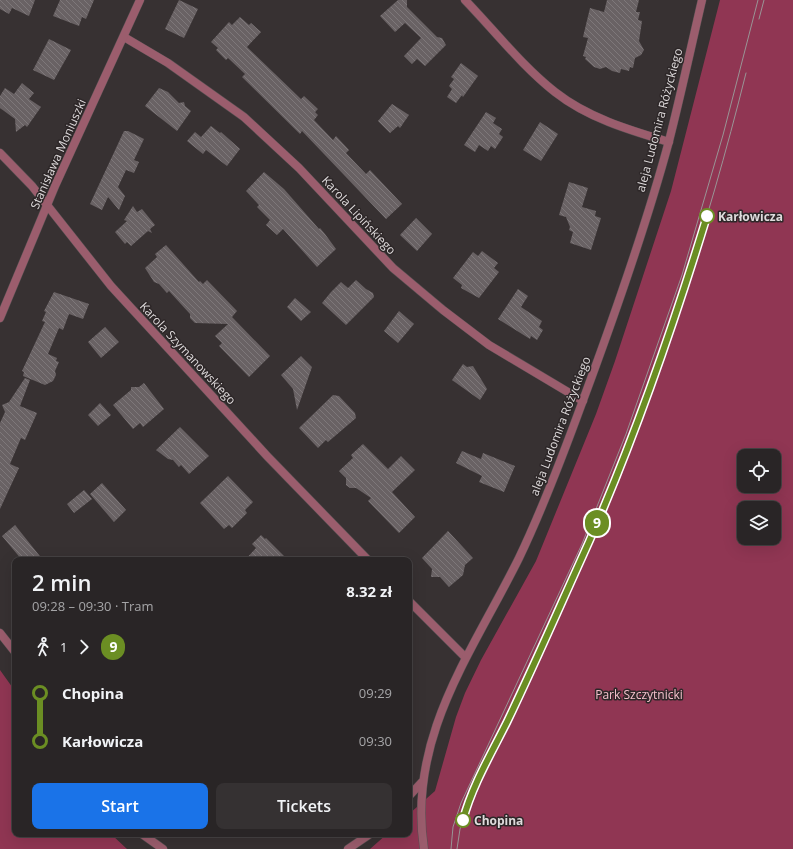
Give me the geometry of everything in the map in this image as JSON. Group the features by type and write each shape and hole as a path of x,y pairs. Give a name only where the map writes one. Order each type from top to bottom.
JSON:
{"street":[{"name":"Stanisława Moniuszki","path":"0,318 47,206 140,0"},
{"path":"465,0 532,70 556,92 586,111 617,126 669,142"},
{"name":"aleja Ludomira Różyckiego","path":"424,849 421,809 422,782 426,759 439,714 465,657 528,537 583,401 631,264 669,142 702,0"},
{"name":"Karola Lipińskiego","path":"124,37 168,63 244,117 299,168 393,268 443,310 489,345 583,401"},
{"name":"Karola Szymanowskiego","path":"0,153 32,186 111,286 268,457 365,557"},
{"path":"412,604 465,657"},
{"path":"0,633 12,648"},
{"path":"412,793 422,782"},
{"path":"146,837 163,849"},
{"path":"348,849 366,837"}],"green space":[{"name":"Park Szczytnicki","path":"720,0 793,0 793,849 370,849 384,837 412,837 412,811 435,791 456,717 465,693 481,660 536,561 596,414 671,191"},
{"path":"0,670 12,687 12,837 114,837 127,849 0,849"}],"building":[{"path":"0,0 35,0 29,16 12,8 9,14 0,9"},
{"path":"60,0 94,0 86,19 82,17 79,26 53,16"},
{"path":"179,0 198,9 184,38 165,29"},
{"path":"398,0 407,0 407,7 437,37 442,38 446,45 425,66 417,59 412,64 404,56 421,38 405,23 395,32 380,16"},
{"path":"607,0 639,0 636,12 640,12 638,20 642,21 639,41 644,50 641,55 635,58 633,68 630,67 629,71 621,69 620,73 612,71 606,67 600,69 594,67 585,59 586,57 583,56 588,38 583,37 590,8 604,12"},
{"path":"240,17 249,25 251,23 261,32 247,47 301,99 304,96 318,109 315,112 318,115 314,120 333,140 336,136 349,150 346,153 366,174 370,170 402,204 386,219 302,131 300,134 242,77 245,74 228,58 226,60 216,50 218,48 211,42 229,22 232,25"},
{"path":"49,39 71,50 54,80 33,70"},
{"path":"461,63 478,76 463,97 462,95 456,103 447,97 452,89 449,86 454,79 451,77"},
{"path":"22,83 34,93 29,99 41,107 27,127 25,125 16,132 15,119 0,108 0,96 5,88 14,94"},
{"path":"159,88 168,92 179,103 184,102 185,106 191,111 177,131 145,106"},
{"path":"392,104 409,115 400,128 398,126 390,133 378,121"},
{"path":"486,112 496,118 493,123 502,129 499,134 503,137 495,149 491,146 488,151 479,145 475,152 464,145"},
{"path":"540,122 558,134 541,161 523,150"},
{"path":"211,126 220,133 221,132 240,149 227,166 206,150 203,154 187,141 195,132 201,137"},
{"path":"124,131 128,131 144,139 134,160 139,162 134,173 126,170 118,187 125,196 119,210 108,197 102,210 90,204"},
{"path":"264,172 284,189 319,229 320,228 336,249 317,267 283,229 277,235 266,225 270,220 257,207 259,205 246,191"},
{"path":"569,182 588,188 582,207 596,211 595,216 601,218 591,250 570,243 573,232 569,230 570,227 566,217 559,215"},
{"path":"133,206 137,212 142,209 155,225 150,229 152,233 148,231 131,246 127,242 125,244 115,232 127,221 124,220"},
{"path":"416,218 432,234 417,251 400,235"},
{"path":"166,245 199,282 200,281 203,284 207,280 237,311 232,317 270,356 249,377 219,346 222,343 215,336 228,324 195,323 190,318 190,314 169,291 167,293 159,284 154,282 145,268 157,257 155,254"},
{"path":"482,251 498,263 494,268 499,272 479,298 461,288 462,285 453,278 473,252 478,256"},
{"path":"356,280 373,293 374,297 346,325 322,303 341,282 348,288"},
{"path":"518,289 528,296 521,307 542,321 539,327 543,330 537,340 531,336 530,339 498,319"},
{"path":"54,292 89,304 83,319 69,314 63,330 59,328 48,354 57,358 56,361 59,362 55,371 56,375 53,381 45,385 23,376 24,372 22,371 45,322 42,321 46,312 44,311"},
{"path":"295,298 311,312 301,321 287,307"},
{"path":"399,311 414,324 398,343 384,331"},
{"path":"105,327 119,342 101,358 88,342"},
{"path":"301,356 312,367 297,410 293,389 281,375"},
{"path":"463,364 467,367 473,366 487,389 480,400 452,380"},
{"path":"25,378 30,380 20,406 37,413 25,440 21,438 10,464 19,468 0,509 0,423 5,412 2,405 9,402"},
{"path":"144,383 164,409 143,427 140,423 133,429 113,405 131,390 131,387 139,387"},
{"path":"333,395 339,396 355,413 356,418 328,442 326,440 318,448 299,428"},
{"path":"100,403 111,415 98,426 88,415"},
{"path":"180,427 209,456 189,474 181,465 179,467 173,460 168,459 156,450"},
{"path":"363,444 388,469 401,456 415,470 392,492 415,517 399,533 368,501 371,498 356,488 350,488 346,485 346,478 339,471 353,458 351,455"},
{"path":"462,451 481,459 483,453 515,466 504,492 479,482 482,476 456,463"},
{"path":"228,476 253,502 245,510 247,513 232,528 229,525 224,529 200,503"},
{"path":"102,483 126,510 114,522 90,494"},
{"path":"84,490 92,499 74,513 67,504"},
{"path":"15,525 41,557 20,557 2,536"},
{"path":"448,531 473,558 465,565 463,575 449,587 440,577 431,577 432,569 422,558"},
{"path":"261,535 285,557 248,557 256,548 252,544"}],"tram line":[{"path":"451,849 453,827 461,803 582,544 626,434 682,275 723,135 758,0"},
{"path":"759,19 764,0"},
{"path":"457,849 460,829 473,792 580,565 617,476 638,420 679,306 715,190 746,73"},
{"name":"9","path":"463,820 473,792 507,722 593,534 653,380 686,285 707,216"}],"place":[{"name":"Karłowicza","path":"707,216"},
{"name":"Chopina","path":"463,820"}]}
